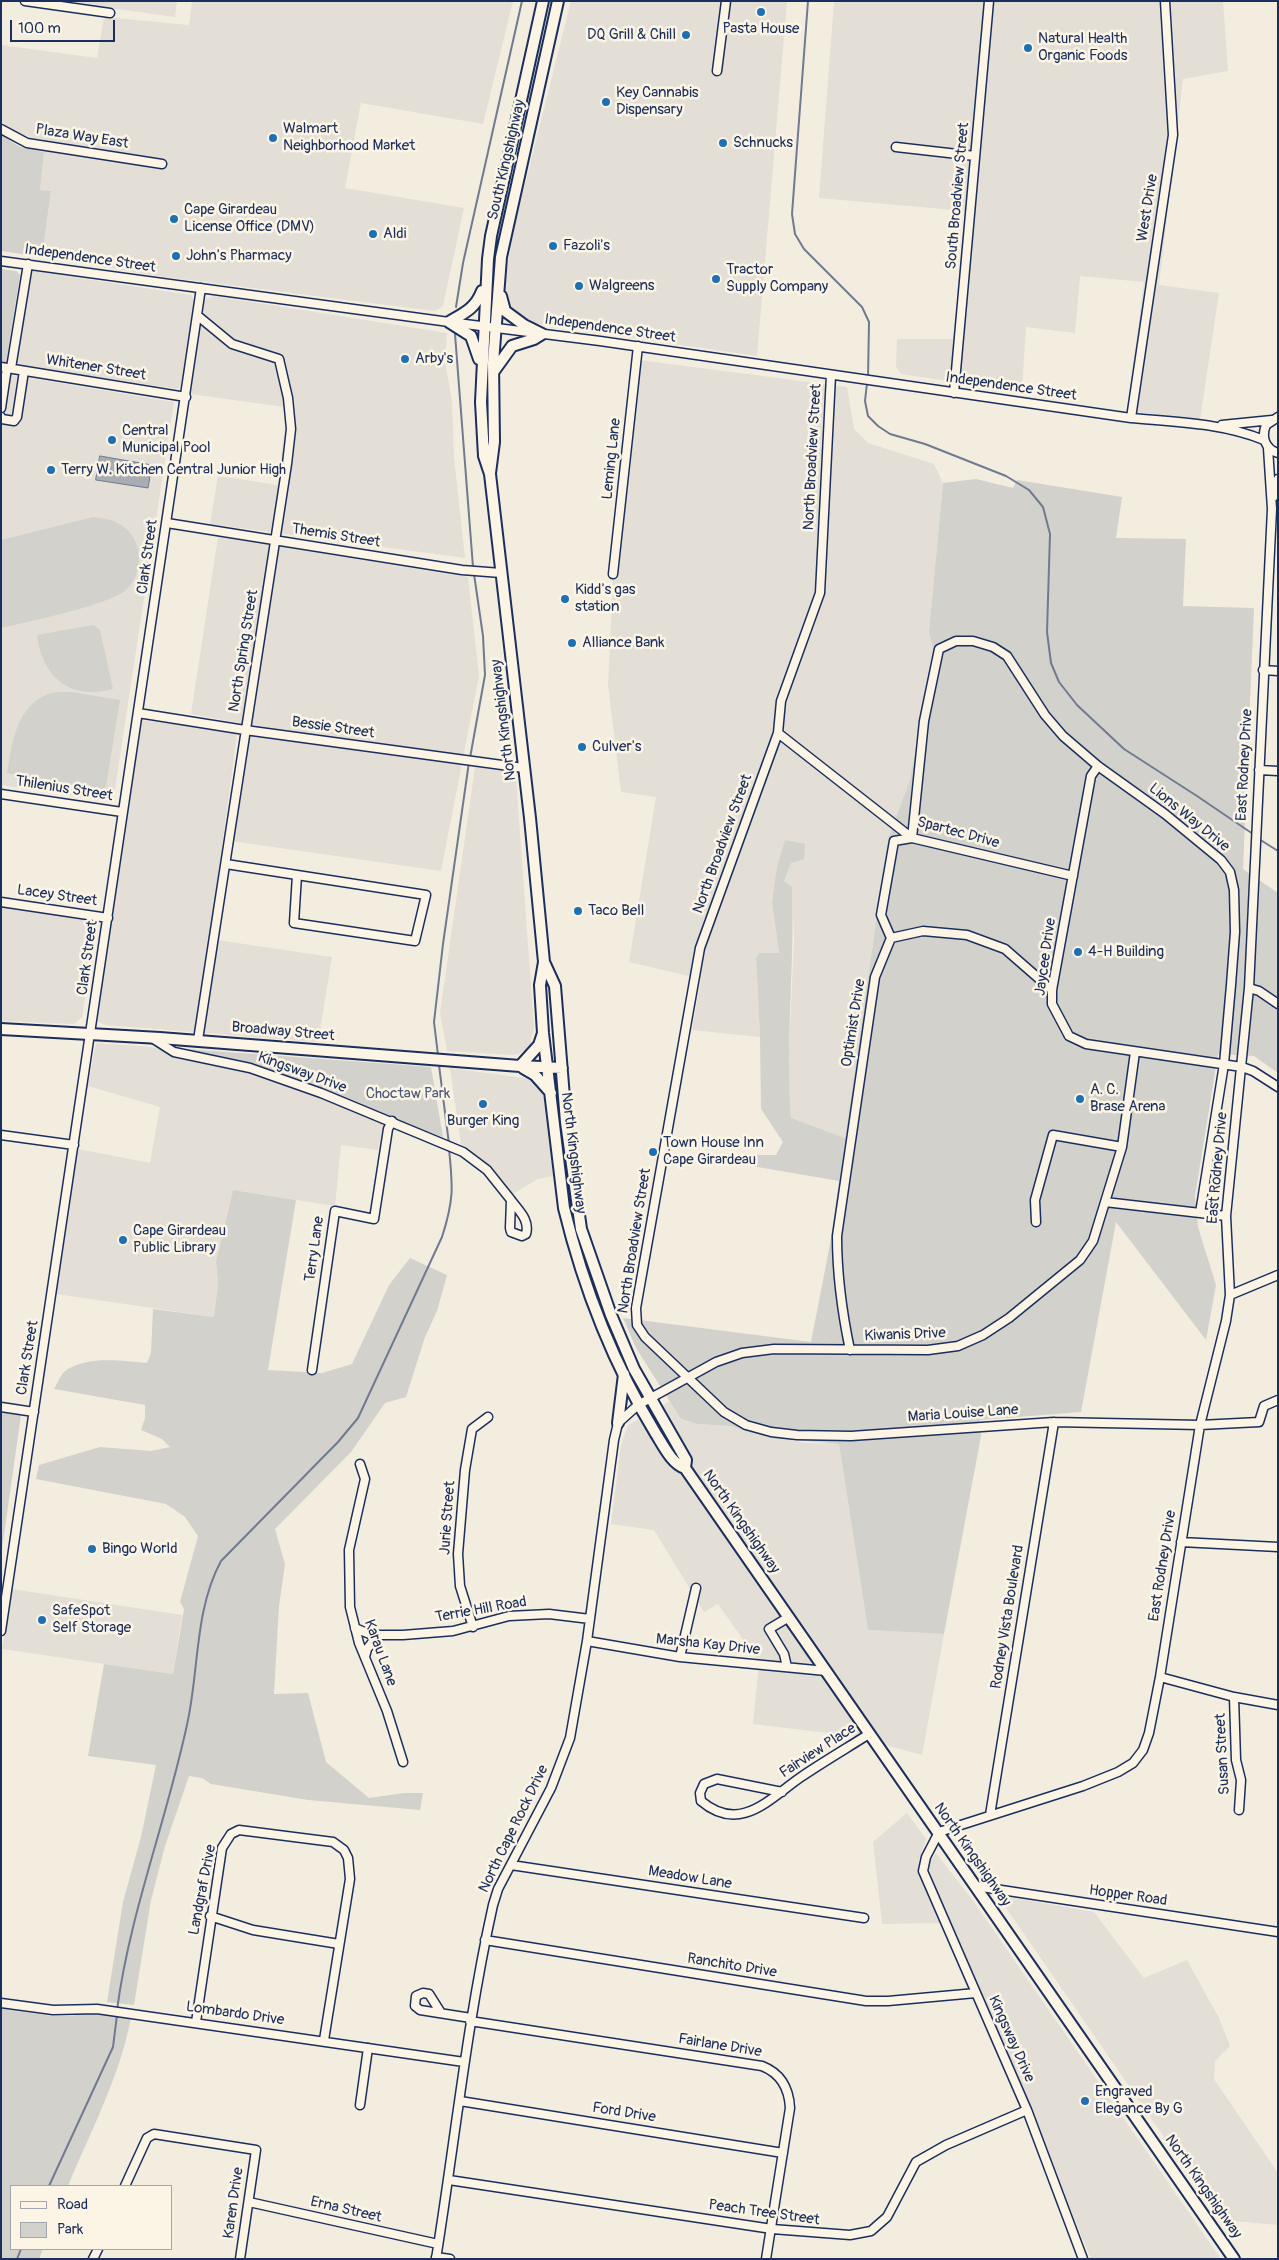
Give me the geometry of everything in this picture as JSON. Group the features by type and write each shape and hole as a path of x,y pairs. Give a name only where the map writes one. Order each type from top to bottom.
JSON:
{"main road":[{"name":"South Kingshighway","path":"483,326 491,236 543,1"},
{"name":"South Kingshighway","path":"496,327 501,257 558,1"},
{"path":"449,322 469,312 476,304 486,282"},
{"path":"499,284 504,312 542,334"},
{"path":"449,322 471,336 481,367"},
{"name":"North Kingshighway","path":"483,326 481,367 482,439 484,456 490,474 544,962 540,985 543,1033 564,1208 569,1232 585,1282 638,1404 678,1466 685,1468 1234,2259"},
{"name":"North Kingshighway","path":"490,474 494,442 496,327"},
{"path":"494,372 512,346 534,339 542,334"},
{"name":"North Kingshighway","path":"544,962 555,986 570,1163 581,1229 611,1315 634,1369 686,1460 685,1468"},
{"name":"Broadway Street","path":"1,1029 198,1040 562,1068"},
{"path":"543,1033 539,1045 520,1066 535,1076 551,1093"},
{"path":"618,1423 624,1374"}],"street":[{"path":"25,1 110,14"},
{"name":"South Broadview Street","path":"954,393 990,1"},
{"name":"West Drive","path":"1131,418 1173,135 1165,1"},
{"path":"717,71 727,2"},
{"name":"Plaza Way East","path":"1,129 27,143 162,164"},
{"path":"896,147 975,156"},
{"name":"Independence Street","path":"1,260 449,322 638,346 1131,418 1215,426 1244,432 1264,440"},
{"path":"1,408 28,264"},
{"name":"Clark Street","path":"1,1631 201,288"},
{"name":"North Spring Street","path":"198,316 232,344 279,359 288,398 291,429 277,540 245,730 198,1040"},
{"name":"Leming Lane","path":"613,574 638,346"},
{"name":"Whitener Street","path":"7,368 186,397"},
{"path":"1,417 9,421 14,421 17,417 24,371"},
{"name":"North Broadview Street","path":"637,1325 636,1308 700,948 778,733 781,701 820,593 831,375"},
{"path":"1275,418 1264,431 1264,440 1268,448 1278,453"},
{"name":"Independence Street","path":"1215,426 1275,418"},
{"name":"East Rodney Drive","path":"939,1832 1083,1786 1118,1772 1133,1763 1143,1750 1149,1734 1160,1677 1200,1425 1226,1321 1230,1295 1226,1216 1249,988 1272,507 1268,448"},
{"name":"East Rodney Drive","path":"1272,507 1278,480"},
{"name":"Themis Street","path":"167,523 462,570 501,574"},
{"name":"Lions Way Drive","path":"912,838 924,721 939,649 956,642 973,641 994,647 1008,656 1045,715 1063,736 1098,766 1172,819 1221,860 1230,872 1234,890 1235,932 1224,1064 1200,1212"},
{"path":"1263,670 1278,671"},
{"name":"Bessie Street","path":"138,713 245,730 524,768"},
{"name":"Spartec Drive","path":"778,733 912,838 1073,876"},
{"name":"Jaycee Drive","path":"1098,766 1091,776 1052,990 1052,1004 1069,1036 1086,1044 1242,1068 1253,1071 1278,1087"},
{"path":"1259,770 1278,770"},
{"name":"Thilenius Street","path":"1,794 122,812"},
{"path":"912,838 894,841 881,915 891,938 923,931 967,935 1006,949 1052,990"},
{"path":"226,864 297,875 426,895 415,941 294,922 297,875"},
{"name":"Lacey Street","path":"1,902 108,918"},
{"name":"Optimist Drive","path":"850,1350 840,1300 837,1271 837,1236 875,978 891,938"},
{"path":"1249,988 1259,991 1278,1004"},
{"name":"Kingsway Drive","path":"150,1037 174,1052 250,1068 392,1121 463,1152 487,1170 511,1200"},
{"name":"Kiwanis Drive","path":"651,1399 716,1362 742,1352 774,1349 928,1350 958,1346 983,1335 1009,1318 1080,1260 1093,1241 1122,1147 1135,1052"},
{"name":"Terry Lane","path":"312,1370 335,1211 374,1218 388,1129 392,1121"},
{"path":"1,1134 74,1145"},
{"path":"1036,1222 1035,1200 1052,1135 1122,1147"},
{"path":"1105,1202 1226,1216"},
{"path":"1230,1295 1278,1275"},
{"name":"Maria Louise Lane","path":"637,1325 645,1336 686,1378 724,1412 746,1425 771,1432 797,1435 851,1436 1054,1422 1200,1425 1259,1422 1264,1406 1278,1400"},
{"path":"618,1423 638,1404 651,1399"},
{"path":"1,1408 34,1412"},
{"name":"Jurie Street","path":"473,1627 460,1586 458,1554 465,1470 472,1429 488,1417"},
{"name":"Rodney Vista Boulevard","path":"990,1816 1054,1422"},
{"name":"North Cape Rock Drive","path":"436,2258 449,2180 470,2019 485,1940 498,1889 551,1788 570,1738 587,1641 614,1440 618,1423"},
{"name":"Karau Lane","path":"360,1464 365,1479 349,1558 350,1607 355,1628 387,1711 403,1762"},
{"path":"1181,1542 1278,1547"},
{"path":"680,1657 696,1588"},
{"name":"Terrie Hill Road","path":"355,1628 378,1636 445,1632 473,1627 509,1616 549,1614 590,1619"},
{"path":"787,1667 784,1654 769,1629 789,1617"},
{"path":"366,1657 367,1649 378,1636"},
{"name":"Marsha Kay Drive","path":"587,1641 680,1657 826,1671"},
{"path":"1160,1677 1234,1697 1278,1705"},
{"name":"Susan Street","path":"1234,1697 1236,1760 1241,1780 1240,1810"},
{"name":"Fairview Place","path":"782,1792 717,1779 704,1784 700,1793 701,1800 708,1806 727,1814 740,1814 757,1810 869,1734"},
{"name":"Landgraf Drive","path":"196,2022 210,1916 222,1848 231,1834 239,1830 254,1831 332,1842 344,1850 348,1858 350,1879 324,2040"},
{"name":"Kingsway Drive","path":"939,1832 926,1857 923,1871 1027,2110 1083,2259"},
{"name":"Meadow Lane","path":"511,1865 864,1918"},
{"name":"Hopper Road","path":"975,1886 1278,1932"},
{"path":"210,1916 253,1930 339,1944"},
{"name":"Ranchito Drive","path":"485,1940 866,2001 888,2001 976,1993"},
{"name":"Lombardo Drive","path":"1,2003 53,2010 97,2009 132,2013 464,2062"},
{"name":"Fairlane Drive","path":"441,2013 768,2068 783,2082 789,2101 772,2230 766,2259"},
{"path":"360,2105 368,2048"},
{"name":"Ford Drive","path":"460,2101 783,2153"},
{"name":"Peach Tree Street","path":"449,2180 772,2230 850,2236 870,2231 887,2217 916,2162 946,2146 1027,2110"},
{"name":"Karen Drive","path":"126,2185 147,2138 154,2134 256,2150 240,2259"},
{"name":"Erna Street","path":"249,2202 438,2244"},
{"path":"436,2258 450,2259"}],"shaded area":[{"path":"59,1 177,1 175,17"},
{"path":"192,1 513,1 483,124 361,103 345,188 464,208 443,306 435,311 165,277 42,257 51,191 40,190 45,140 32,138 14,131 1,121 1,45 97,58 104,17 189,25"},
{"path":"571,1 787,1 757,356 543,325 517,318 505,304 504,286 513,232"},
{"path":"834,1 1223,1 1228,71 1183,79 1159,285 1219,293 1200,420 1127,411 1144,282 1080,276 1075,333 1026,327 1022,392 901,374 896,367 897,339 953,339 965,211 819,198"},
{"path":"33,271 191,295 194,301 181,386 178,389 21,366 17,362 30,278"},
{"path":"214,296 447,333 445,362 452,401 454,457 465,558 210,524 218,476 278,485 286,417 284,407 190,394 204,300"},
{"path":"639,360 847,387 854,429 868,443 934,464 943,483 929,631 933,649 910,780 888,840 845,1138 791,1119 788,1074 794,939 792,887 784,881 801,844 785,840 772,902 779,953 759,953 756,958 760,1037 692,1030 701,979 629,962 656,797 621,792 608,685 613,580"},
{"path":"1,373 174,402 113,802 1,785"},
{"path":"100,456 152,465 148,488 96,480"},
{"path":"218,537 468,577 479,676 441,871 231,841 250,725 191,714"},
{"path":"141,720 233,731 237,735 210,935 217,940 332,957 318,1042 106,1025 96,1021"},
{"path":"475,767 510,772 516,777 534,1028 530,1045 519,1054 447,1051 440,1013"},
{"path":"1,900 98,912 82,1017 74,1024 1,1021"},
{"path":"96,1043 152,1047 178,1056 255,1074 327,1099 379,1120 383,1125 378,1150 341,1145 335,1206 233,1190 216,1262 218,1283 214,1317 56,1294 78,1149 150,1163 160,1107 88,1086"},
{"path":"450,1068 524,1078 538,1084 546,1103 553,1176 538,1179 513,1194 487,1165 461,1144"},
{"path":"670,1401 681,1419 697,1424 731,1426 747,1432 806,1443 839,1444 868,1630 944,1634 922,1755 853,1736 753,1724 759,1662 718,1604 704,1612 654,1530 611,1524 621,1445 628,1425"},
{"path":"12,1589 182,1615 173,1674 2,1649"},
{"path":"907,1813 926,1839 918,1863 921,1877 942,1923 882,1924 873,1842"},
{"path":"936,1853 974,1902 1221,2259 1091,2259 936,1888 928,1865"},
{"path":"1003,1896 1094,1912 1144,1978 1187,1960 1219,2018 1230,2046 1215,2061 1214,2079 1278,2173 1278,2225 1233,2221 1224,2224 1002,1902"}],"green space":[{"path":"1,135 20,147 44,152 40,190 51,191 42,257 1,251"},
{"path":"1,269 16,271 20,275 6,363 1,362"},
{"path":"976,479 1013,488 1017,480 1122,497 1116,538 1186,539 1183,606 1254,608 1243,869 1278,893 1278,1073 1254,1056 1218,1054 1195,1196 1198,1227 1216,1285 1206,1340 1116,1222 1081,1412 980,1420 981,1436 944,1634 868,1630 839,1444 782,1439 747,1432 731,1426 697,1424 681,1419 636,1348 623,1318 811,1342 830,1244 839,1181 734,1163 743,1155 776,1155 783,1142 761,1109 756,958 759,953 779,953 772,902 777,867 785,840 805,844 804,859 791,863 784,881 792,887 793,916 789,1031 791,1118 845,1138 888,839 910,780 933,649 929,631 943,483"},
{"path":"93,517 107,519 124,527 129,531 136,543 139,555 138,568 126,590 117,596 86,607 1,628 1,540"},
{"path":"93,625 100,630 113,689 84,692 71,688 52,674 40,650 37,635"},
{"path":"71,692 120,700 106,786 102,790 7,773 14,737 18,726 31,705 40,698 52,693"},
{"name":"Choctaw Park","path":"187,1049 431,1067 443,1137 302,1085"},
{"path":"233,1190 296,1200 268,1370 322,1373 352,1364 389,1285 410,1258 447,1275 437,1311 425,1337 406,1397 385,1403 351,1452 275,1529 285,1564 279,1606 274,1694 308,1693 326,1762 369,1798 404,1793 423,1793 420,1810 308,1800 211,1784 202,1778 189,1776 165,1846 151,1900 134,2005 107,2002 123,1902 141,1837 156,1765 88,1756 104,1664 173,1674 184,1609 180,1602 198,1536 185,1517 166,1504 36,1479 39,1465 100,1447 151,1451 170,1447 162,1439 141,1430 145,1418 145,1405 54,1389 64,1372 82,1363 115,1360 147,1363 151,1353 153,1309 214,1317 218,1283 216,1262"},
{"path":"1,1412 21,1415 1,1556"},
{"path":"1,2009 53,2016 71,2016 95,2012 131,2017 120,2060 112,2082 68,2185 10,2185 10,2250 43,2250 39,2259 1,2259"}],"waterway":[{"path":"456,307 463,263 522,1"},
{"path":"808,1 792,214 795,234 804,249 862,307 869,322 868,378"},
{"path":"455,334 473,567"},
{"path":"867,383 865,401 868,416 890,434 925,444 1006,476 1029,490 1043,507 1050,534 1047,632 1051,663 1059,682 1077,705 1124,749 1253,834"},
{"path":"470,758 485,675 483,636 474,574"},
{"path":"438,1055 434,1022 469,762"},
{"path":"1259,839 1278,851"},
{"path":"439,1065 449,1144"},
{"path":"117,2010 123,1973 140,1900 180,1756 192,1700 202,1618 213,1579 221,1561 338,1442 358,1418 442,1237 451,1203 449,1149"},
{"path":"49,2185 113,2047 117,2015"},
{"path":"17,2259 21,2250"}],"place":[{"name":"Pasta House","path":"761,12"},
{"name":"DQ Grill & Chill","path":"686,35"},
{"name":"Natural Health Organic Foods","path":"1028,48"},
{"name":"Key Cannabis Dispensary","path":"606,102"},
{"name":"Walmart Neighborhood Market","path":"273,138"},
{"name":"Schnucks","path":"723,143"},
{"name":"Cape Girardeau License Office (DMV)","path":"174,219"},
{"name":"Aldi","path":"373,234"},
{"name":"Fazoli's","path":"553,246"},
{"name":"John's Pharmacy","path":"176,256"},
{"name":"Tractor Supply Company","path":"716,279"},
{"name":"Walgreens","path":"579,286"},
{"name":"Arby's","path":"405,359"},
{"name":"Central Municipal Pool","path":"112,440"},
{"name":"Terry W. Kitchen Central Junior High","path":"51,470"},
{"name":"Kidd's gas station","path":"565,599"},
{"name":"Alliance Bank","path":"572,643"},
{"name":"Culver's","path":"582,747"},
{"name":"Taco Bell","path":"578,911"},
{"name":"4-H Building","path":"1078,952"},
{"name":"A. C. Brase Arena","path":"1080,1099"},
{"name":"Burger King","path":"483,1104"},
{"name":"Town House Inn Cape Girardeau","path":"653,1152"},
{"name":"Cape Girardeau Public Library","path":"123,1240"},
{"name":"Bingo World","path":"92,1549"},
{"name":"SafeSpot Self Storage","path":"42,1620"},
{"name":"Engraved Elegance By G","path":"1085,2101"}]}
